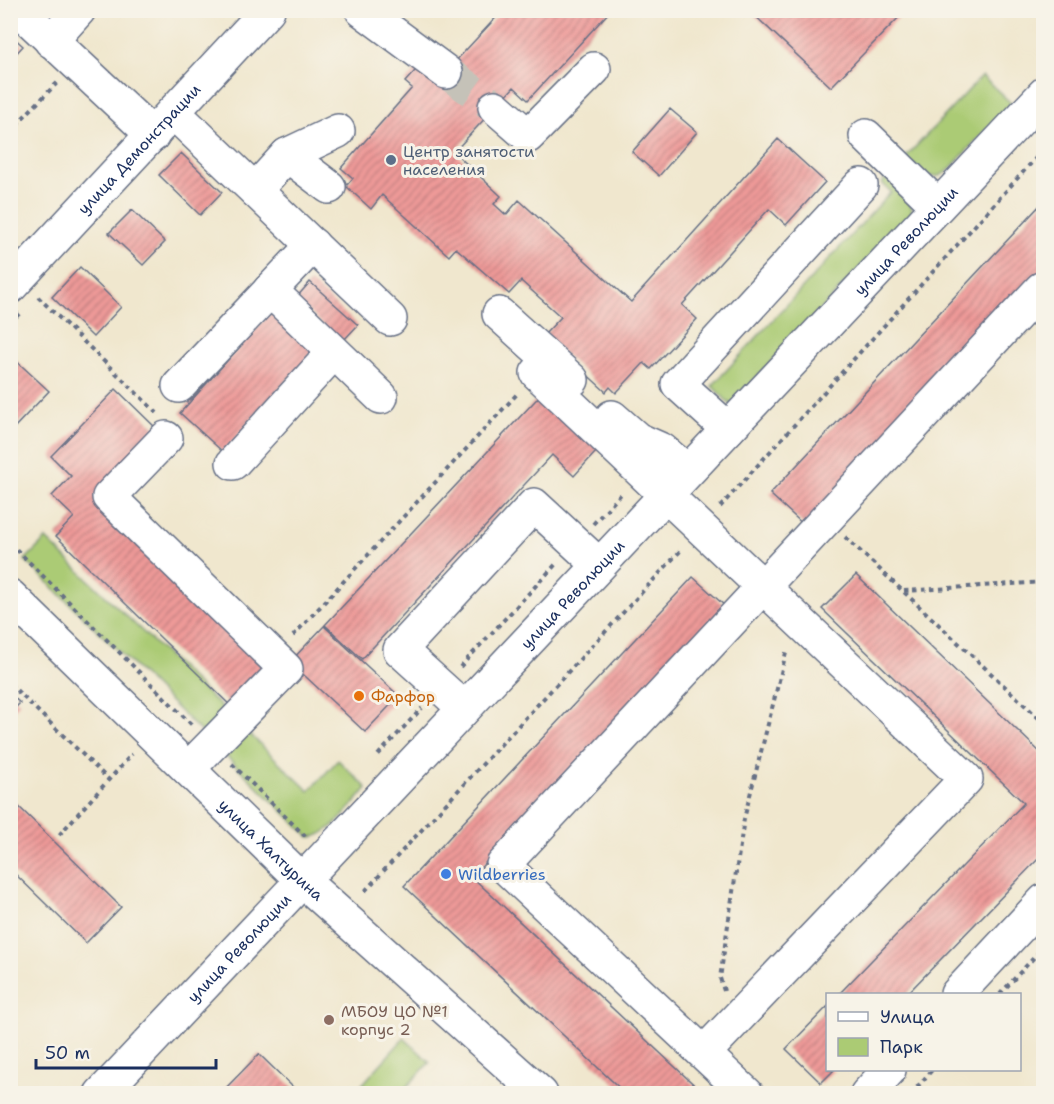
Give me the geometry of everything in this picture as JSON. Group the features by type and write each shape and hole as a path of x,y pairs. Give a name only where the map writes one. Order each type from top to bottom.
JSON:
{"street":[{"path":"19,10 76,63 255,190 390,319"},
{"path":"51,41 79,10"},
{"name":"улица Демонстрации","path":"23,291 163,123 268,10"},
{"path":"362,10 446,72"},
{"path":"495,107 528,136 594,69"},
{"name":"улица Революции","path":"101,1094 303,881 453,698 599,565 1044,94"},
{"path":"255,190 287,155 338,130"},
{"path":"866,136 938,206"},
{"path":"287,155 329,187"},
{"path":"728,429 678,384 861,184"},
{"path":"179,386 313,245"},
{"path":"747,1094 503,865 1041,289 1044,291"},
{"path":"270,290 381,397"},
{"path":"499,314 636,440 662,450 677,482 763,585 966,779 704,1053"},
{"path":"233,463 334,352"},
{"path":"537,373 643,471 677,482"},
{"path":"161,424 109,497 286,669 188,769"},
{"path":"453,698 400,650 534,506 599,565"},
{"name":"улица Халтурина","path":"12,600 303,881 541,1094"},
{"path":"958,993 1044,900"},
{"path":"867,1094 888,1071"}],"path":[{"path":"10,131 76,63"},
{"path":"23,291 161,424"},
{"path":"273,657 537,373"},
{"path":"372,761 453,698 575,543 643,471"},
{"path":"825,519 1044,723"},
{"path":"10,543 304,835 312,826"},
{"path":"903,591 1044,582"},
{"path":"734,1022 720,978 742,830 796,616"},
{"path":"10,684 109,780"},
{"path":"59,835 133,753"},
{"path":"1001,993 1044,946"},
{"path":"911,1094 931,1071"}],"green space":[{"path":"982,76 1011,103 947,172 939,176 927,177 906,157"},
{"path":"886,178 906,197 912,212 731,405 712,386 891,192 882,183"},
{"path":"46,539 309,791 338,760 367,788 333,826 316,836 309,837 25,560"},
{"path":"404,1038 430,1062 401,1093 367,1093 360,1087"}],"building":[{"path":"503,10 611,10 528,100 514,87 454,152 501,196 494,204 506,215 519,200 631,302 778,139 825,182 786,225 769,209 682,305 697,319 651,369 644,363 616,393 610,387 606,392 544,335 561,317 521,281 509,294 456,248 449,256 382,195 371,209 346,186 353,178 341,168 412,88 405,82 423,62 440,78"},
{"path":"749,10 906,10 831,87"},
{"path":"10,34 23,46 10,60"},
{"path":"670,109 697,132 659,176 632,152"},
{"path":"181,153 222,192 200,215 159,175"},
{"path":"1044,201 1044,270 805,526 770,494"},
{"path":"132,210 165,242 143,265 109,233"},
{"path":"80,267 121,307 93,337 52,297"},
{"path":"310,282 358,325 342,342 295,299"},
{"path":"274,309 317,348 223,452 180,413"},
{"path":"10,355 49,391 10,432"},
{"path":"548,387 606,441 574,476 552,455 362,659 325,625"},
{"path":"116,389 158,430 95,498 276,671 237,712 56,536 74,517 52,496 71,476 51,456"},
{"path":"856,575 1044,756 1044,853 908,993 840,993 1024,803 822,609"},
{"path":"693,577 725,606 472,877 704,1094 626,1094 404,886"},
{"path":"324,626 399,696 365,732 290,662"},
{"path":"10,694 20,703 10,713"},
{"path":"10,798 121,907 86,943 10,869"},
{"path":"826,1008 826,1071 833,1071 821,1083 786,1049"},
{"path":"259,1054 300,1094 220,1094"}],"tunnel":[{"path":"446,72 495,107"}],"place":[{"name":"Центр занятости населения","path":"391,160"},
{"name":"Фарфор","path":"359,696"},
{"name":"Wildberries","path":"446,874"},
{"name":"МБОУ ЦО №1 корпус 2","path":"329,1020"}]}
